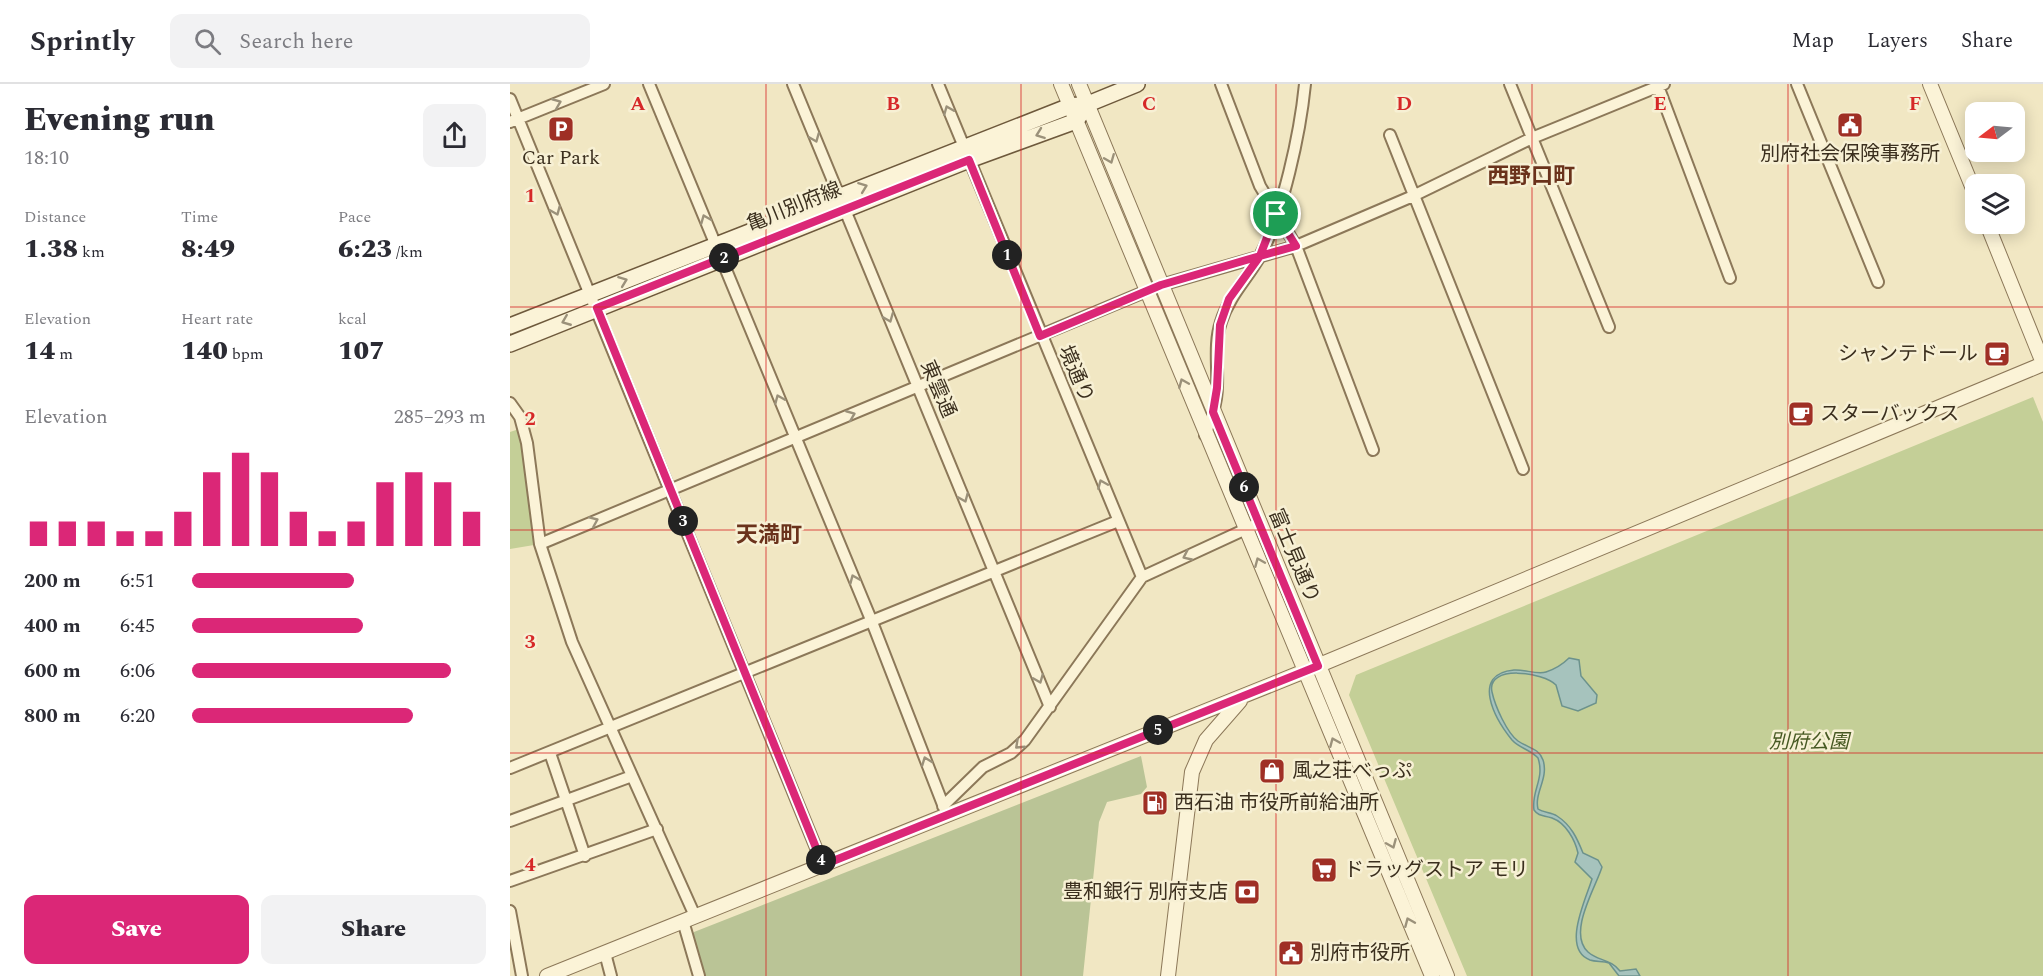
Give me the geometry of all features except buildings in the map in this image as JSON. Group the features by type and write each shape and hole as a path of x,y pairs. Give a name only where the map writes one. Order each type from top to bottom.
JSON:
{"main road":[{"name":"亀川別府線","path":"510,326 591,294 718,252 1073,114 1088,104 1137,84"},
{"name":"亀川別府線","path":"510,344 597,308 718,252"}],"street":[{"path":"514,121 604,84"},
{"path":"649,84 872,622 945,811"},
{"name":"東雲通","path":"793,84 1050,707"},
{"name":"境通り","path":"938,84 1040,336 1142,577"},
{"path":"1061,84 1204,435 1432,976"},
{"name":"富士見通り","path":"1079,84 1447,976"},
{"path":"1221,84 1260,186 1296,246 1373,450"},
{"path":"1204,435 1213,412 1217,388 1220,325 1229,299 1260,256 1276,214 1300,122 1305,84"},
{"path":"1510,84 1609,327"},
{"path":"1797,84 1878,282"},
{"path":"1930,84 1967,174"},
{"path":"540,544 1161,285 1296,246 1413,196 1532,138 1654,86 1730,278"},
{"path":"510,99 514,121 597,308 823,865"},
{"path":"1390,135 1523,469"},
{"path":"547,976 823,865 945,811 1318,666 2043,363 1991,234"},
{"path":"510,403 520,417 527,443 540,544 572,642 657,829 689,919 699,976"},
{"path":"510,768 1118,521"},
{"path":"945,811 983,767 1011,753 1025,740 1142,577 1259,523"},
{"path":"1168,976 1192,772 1198,754 1219,722 1249,694"},
{"path":"550,753 585,856"},
{"path":"510,821 632,776"},
{"path":"510,881 657,829"},
{"path":"510,911 522,976"},
{"path":"605,953 611,976"}],"green space":[{"name":"別府公園","path":"2033,397 2043,422 2043,976 1467,976 1349,695 1356,675"},
{"path":"519,429 534,545 510,549 510,432"},
{"path":"1141,756 1147,787 1141,794 1107,802 1099,822 1083,976 703,976 692,936 694,932"}],"water":[{"path":"1569,658 1579,660 1581,676 1597,695 1596,703 1578,711 1562,706 1556,685 1550,680 1529,674 1506,674 1498,677 1493,683 1492,692 1499,712 1510,732 1518,741 1539,753 1543,760 1544,773 1537,803 1538,809 1555,815 1566,823 1583,853 1598,860 1602,867 1585,910 1580,934 1582,944 1592,955 1613,964 1620,971 1636,969 1640,976 1619,976 1609,963 1590,960 1577,946 1578,923 1592,879 1575,862 1578,853 1566,828 1557,820 1540,815 1534,810 1534,797 1540,772 1538,758 1512,740 1499,721 1490,699 1493,680 1501,673 1514,670 1546,672"}],"place":[{"name":"別府社会保険事務所","path":"1850,125"},
{"name":"Car Park","path":"561,129"},
{"name":"シャンテドール","path":"1997,354"},
{"name":"スターバックス","path":"1801,414"},
{"name":"風之荘べっぷ","path":"1272,771"},
{"name":"西石油 市役所前給油所","path":"1155,803"},
{"name":"ドラッグストア モリ","path":"1324,870"},
{"name":"豊和銀行 別府支店","path":"1247,892"},
{"name":"別府市役所","path":"1291,953"}],"district":[{"name":"西野口町","path":"1531,176"},
{"name":"天満町","path":"769,535"}],"route":[{"path":"1276,214 1260,256 1161,285 1040,336 969,160 597,308 823,865 1318,666 1213,412 1217,388 1217,348 1220,325 1229,299 1260,256 1296,246 1276,214"}]}
